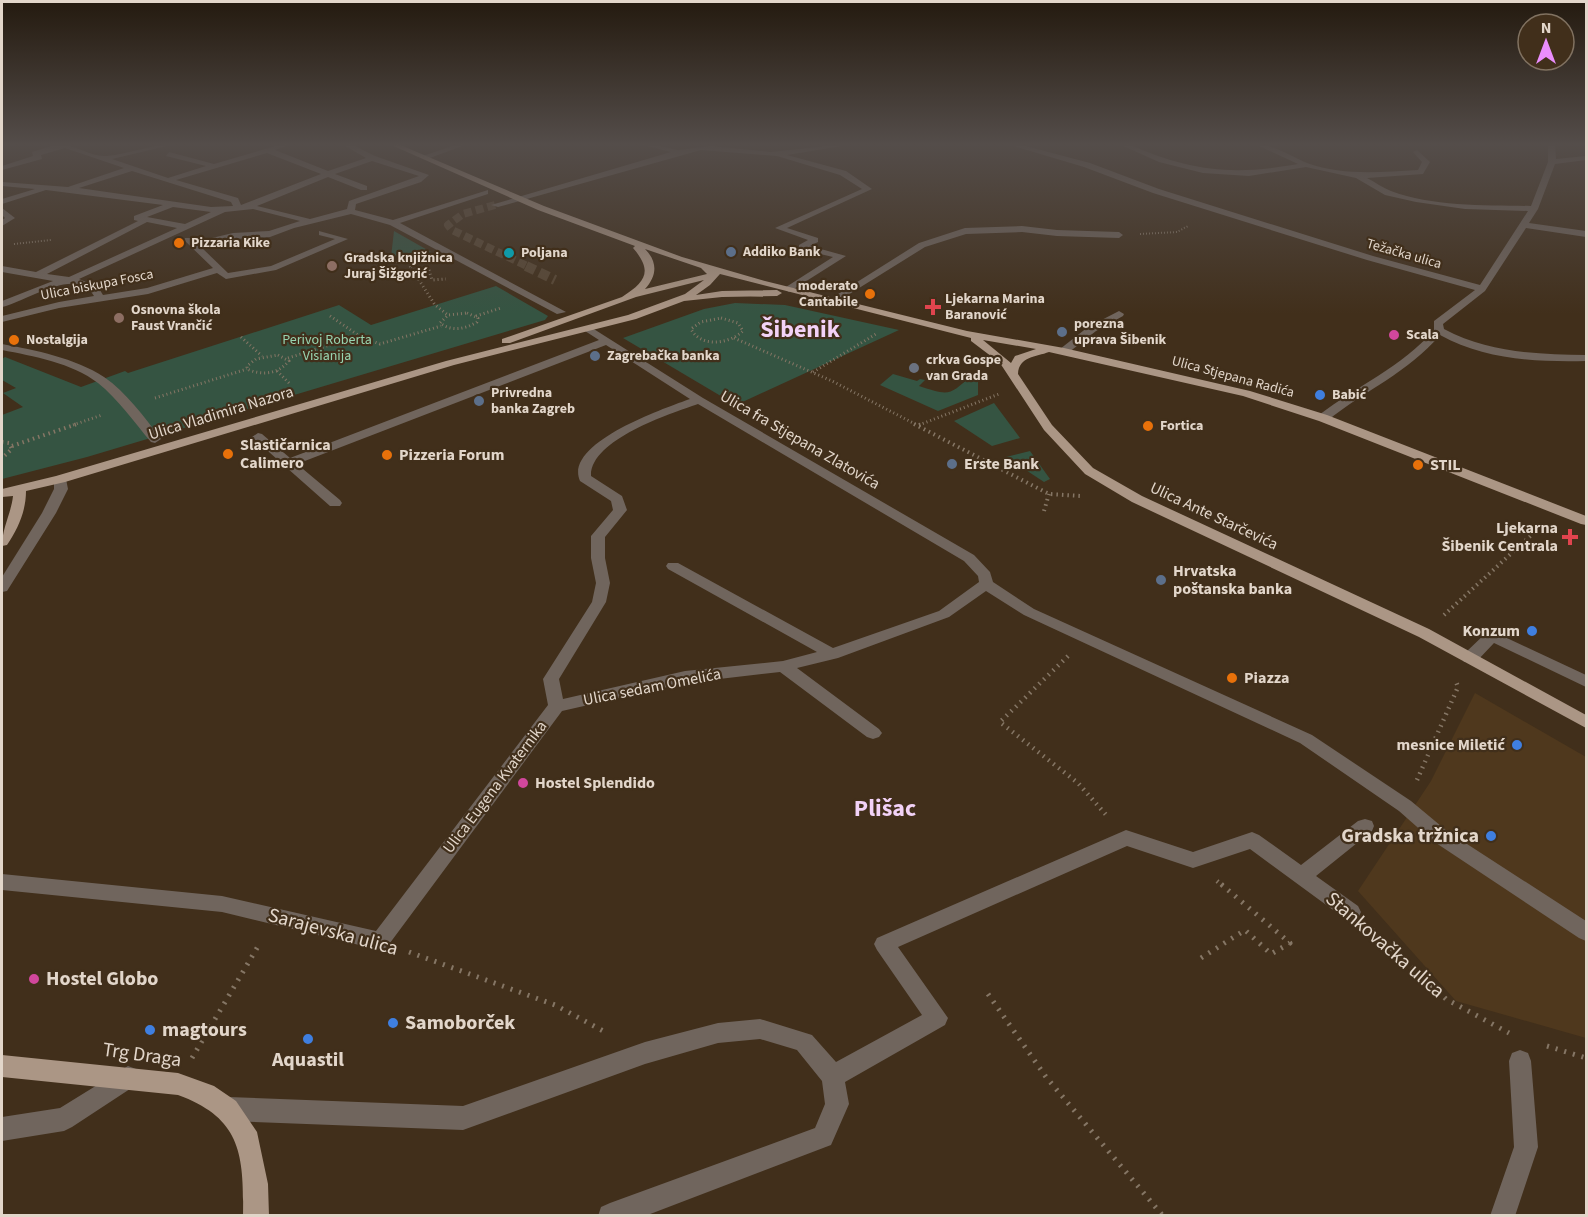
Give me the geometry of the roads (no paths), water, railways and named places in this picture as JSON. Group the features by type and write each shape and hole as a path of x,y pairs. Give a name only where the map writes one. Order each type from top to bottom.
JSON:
{"main road":[{"path":"527,201 633,244 789,290"},
{"path":"633,244 646,255 651,267 645,285 635,294"},
{"path":"705,267 711,271 712,276"},
{"path":"678,301 704,286 712,276"},
{"path":"450,363 635,294 690,279 736,276"},
{"name":"Ulica Stjepana Radića","path":"789,290 967,334 1060,350 1201,381 1323,418 1587,521"},
{"path":"450,363 589,329 678,301 737,293 810,295"},
{"name":"Ulica Ante Starčevića","path":"967,334 1004,361 1048,427 1089,471 1137,499 1424,633 1587,722"},
{"path":"1016,380 1016,362 1024,355 1060,350"},
{"name":"Ulica Vladimira Nazora","path":"2,493 60,479 450,363"},
{"path":"2,542 20,500 19,489"},
{"name":"Trg Draga","path":"2,1066 128,1077 178,1084 206,1094 228,1109 249,1140 256,1184 256,1215"}],"street":[{"path":"151,201 212,210 226,209"},
{"path":"235,201 237,206"},
{"path":"247,207 262,201"},
{"path":"351,211 352,203 355,201"},
{"path":"389,222 457,201"},
{"path":"495,205 510,201"},
{"path":"789,290 841,256 802,247 815,240 779,228 841,201"},
{"name":"Težačka ulica","path":"1191,201 1370,258 1482,290"},
{"path":"1422,201 1465,207 1534,208"},
{"path":"1323,418 1401,367 1432,339 1439,330 1438,324 1482,290 1524,225 1537,201"},
{"path":"174,204 137,218 182,230 192,245 219,269"},
{"path":"2,304 70,279 237,206 311,221"},
{"path":"2,211 10,219 2,223"},
{"path":"192,245 233,236 270,234 291,226 351,211 389,222 561,312"},
{"path":"39,274 143,222 142,219"},
{"path":"1524,225 1587,234"},
{"path":"832,301 922,245 965,231 1022,229 1119,235"},
{"name":"Ulica biskupa Fosca","path":"2,319 100,298 148,291 219,269 226,276 273,268 344,239 322,233"},
{"path":"2,269 70,279 95,289 100,298"},
{"path":"1060,350 1119,314"},
{"name":"Ulica fra Stjepana Zlatovića","path":"589,329 699,400 969,558 985,575 986,584"},
{"path":"1439,330 1474,348 1505,354 1587,358"},
{"path":"288,463 607,341"},
{"path":"2,347 24,350 55,360 101,380 155,439"},
{"name":"Ulica Eugena Kvaternika","path":"380,941 556,706 551,679 599,602 603,583 598,558 598,536 620,510 617,499 585,478 585,466 595,451 630,429 664,412 699,400"},
{"path":"258,437 335,503"},
{"path":"2,588 49,513 61,489 60,479"},
{"path":"674,566 832,654"},
{"path":"986,584 1029,612 1306,739 1405,806 1440,836 1587,932"},
{"name":"Ulica sedam Omelića","path":"556,706 684,677 783,666 832,654 944,614 986,584"},
{"path":"1470,658 1492,636 1587,682"},
{"path":"783,666 873,733"},
{"path":"1302,876 1365,826"},
{"name":"Stankovačka ulica","path":"833,1076 937,1018 884,944 1126,838 1192,860 1252,840 1351,912"},
{"name":"Sarajevska ulica","path":"2,882 222,904 380,941"},
{"path":"228,1109 463,1118 645,1053 718,1034 760,1029 804,1042 833,1076 837,1104 823,1137 610,1215"},
{"path":"1502,1215 1526,1147 1521,1061"},
{"path":"2,1129 64,1119 128,1077"}],"tunnel":[{"path":"495,205 463,214 448,225 452,230 529,267"},
{"path":"526,266 555,280"}],"place":[{"name":"Pizzaria Kike","path":"179,243"},
{"name":"Addiko Bank","path":"731,252"},
{"name":"Poljana","path":"509,253"},
{"name":"Gradska knjižnica Juraj Šižgorić","path":"332,266"},
{"name":"moderato Cantabile","path":"870,294"},
{"name":"Ljekarna Marina Baranović","path":"933,307"},
{"name":"Osnovna škola Faust Vrančić","path":"119,318"},
{"name":"porezna uprava Šibenik","path":"1062,332"},
{"name":"Scala","path":"1394,335"},
{"name":"Nostalgija","path":"14,340"},
{"name":"Zagrebačka banka","path":"595,356"},
{"name":"crkva Gospe van Grada","path":"914,368"},
{"name":"Babić","path":"1320,395"},
{"name":"Privredna banka Zagreb","path":"479,401"},
{"name":"Fortica","path":"1148,426"},
{"name":"Slastičarnica Calimero","path":"228,454"},
{"name":"Pizzeria Forum","path":"387,455"},
{"name":"Erste Bank","path":"952,464"},
{"name":"STIL","path":"1418,465"},
{"name":"Ljekarna Šibenik Centrala","path":"1570,537"},
{"name":"Hrvatska poštanska banka","path":"1161,580"},
{"name":"Konzum","path":"1532,631"},
{"name":"Piazza","path":"1232,678"},
{"name":"mesnice Miletić","path":"1517,745"},
{"name":"Hostel Splendido","path":"523,783"},
{"name":"Gradska tržnica","path":"1491,836"},
{"name":"Hostel Globo","path":"34,979"},
{"name":"Samoborček","path":"393,1023"},
{"name":"magtours","path":"150,1030"},
{"name":"Aquastil","path":"308,1039"}],"district":[{"name":"Šibenik","path":"800,329"},
{"name":"Plišac","path":"885,808"}],"park label":[{"name":"Perivoj Roberta Visianija","path":"327,348"}]}
